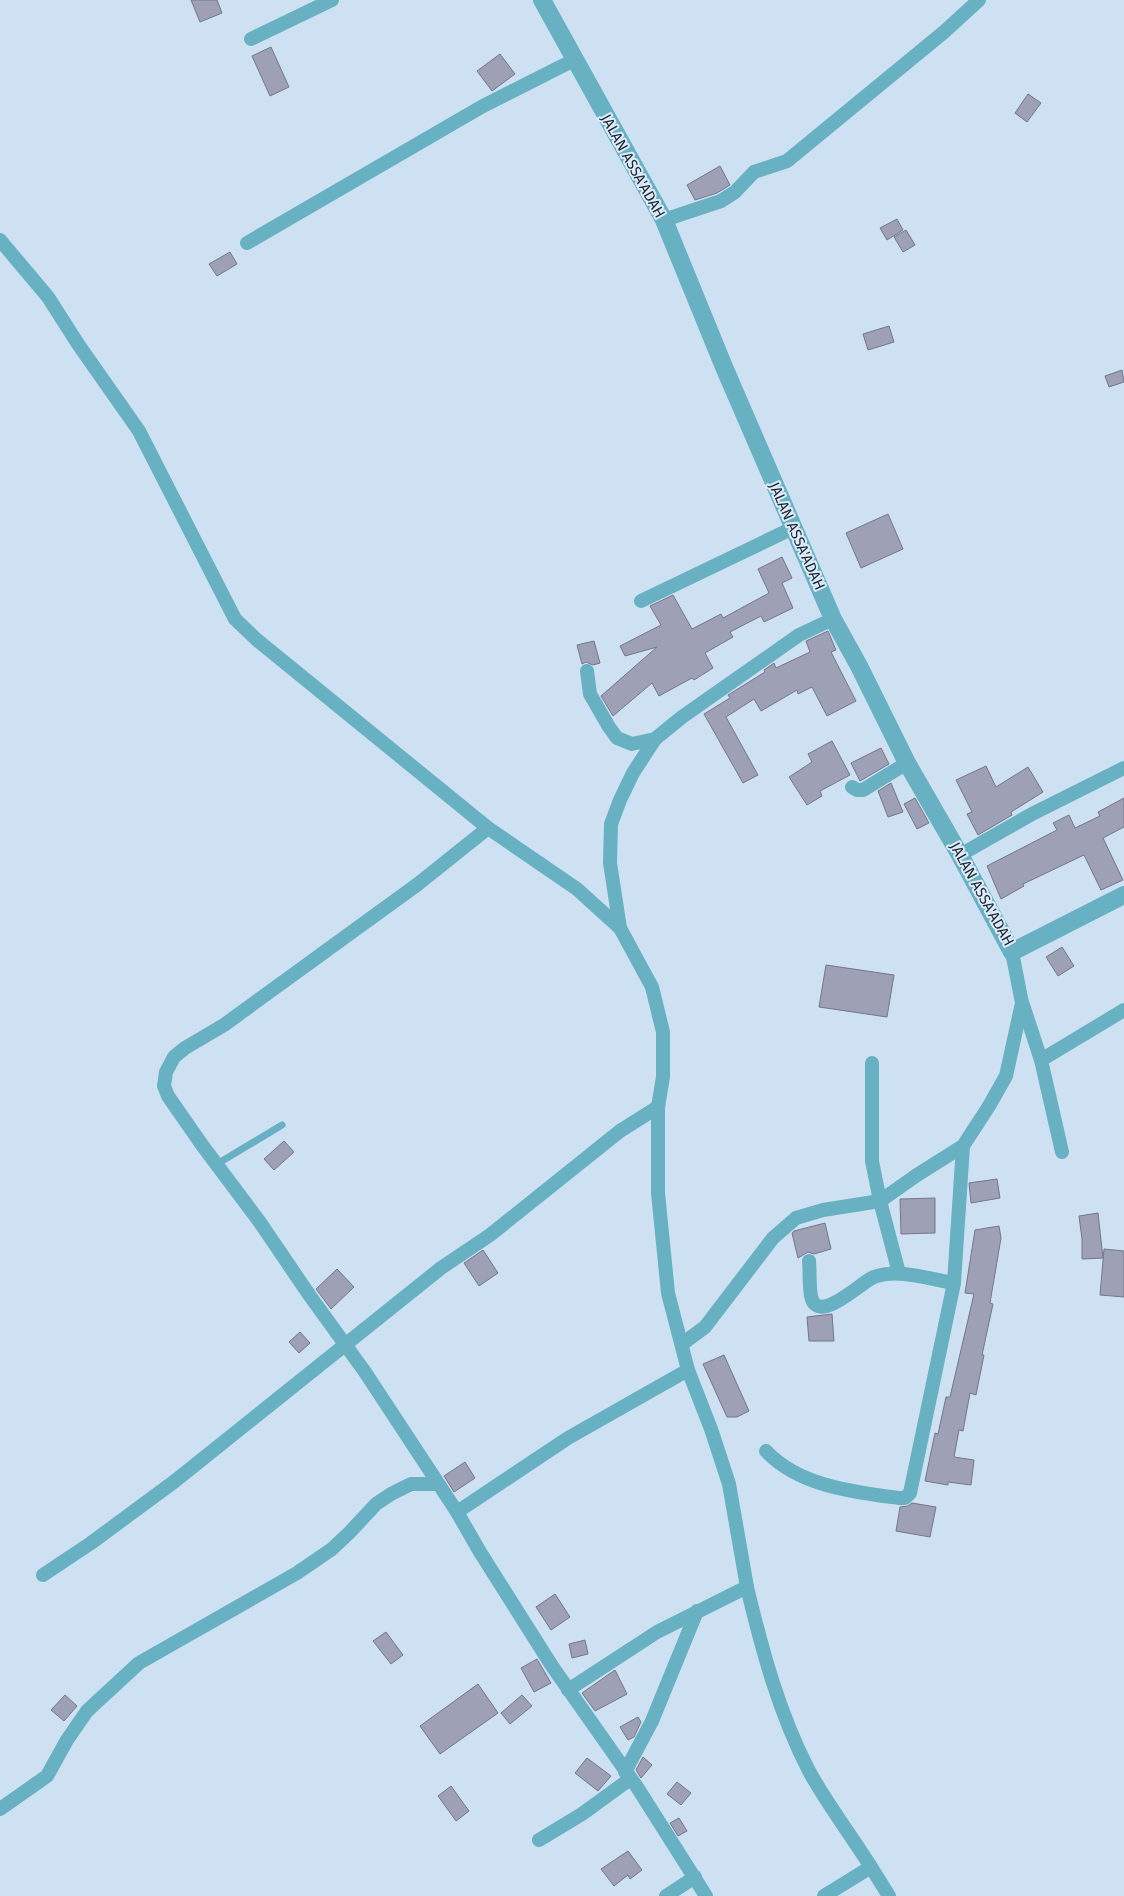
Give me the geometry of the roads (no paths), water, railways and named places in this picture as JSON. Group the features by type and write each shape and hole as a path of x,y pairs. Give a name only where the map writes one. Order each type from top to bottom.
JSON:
{"street":[{"path":"251,39 332,0"},
{"name":"JALAN ASSA'ADAH","path":"542,0 664,220 793,528 833,618 907,763 960,854 1012,952 1124,895"},
{"path":"664,220 721,201 735,192 754,172 787,161 944,32 979,0"},
{"path":"247,243 483,106 574,60"},
{"path":"0,240 48,298 139,431 235,619 264,646 488,828 577,889 620,928 652,987 663,1032 663,1077 658,1107 658,1193 668,1293 688,1370 711,1429 729,1484 747,1587 776,1694 810,1772 889,1896"},
{"path":"641,601 793,528"},
{"path":"620,928 610,863 611,824 633,773 655,739 799,635 833,618"},
{"path":"587,671 590,694 617,738 632,744 655,739"},
{"path":"852,787 857,790 863,790 907,763"},
{"path":"960,854 1032,814 1124,768"},
{"path":"488,828 412,889 224,1025 185,1048 174,1057 166,1072 164,1086 168,1096 365,1372 457,1512 568,1690 628,1776 706,1896"},
{"path":"1012,952 1022,1003 1041,1060 1062,1152"},
{"path":"682,1344 705,1327 773,1238 796,1218 822,1210 880,1201 963,1146 1006,1076 1022,1003"},
{"path":"1041,1060 1124,1010"},
{"path":"872,1063 872,1161 880,1201 899,1273"},
{"path":"43,1575 91,1544 153,1498 346,1346 441,1268 490,1234 620,1131 658,1107"},
{"path":"766,1451 776,1462 786,1468 819,1482 854,1492 899,1498 905,1498 910,1493 954,1283 963,1146"},
{"path":"809,1261 811,1297 815,1304 821,1306 834,1304 873,1277 899,1273 954,1283"},
{"path":"457,1512 575,1434 688,1370"},
{"path":"0,1809 47,1776 67,1740 87,1711 139,1663 196,1629 284,1582 332,1549 376,1504 391,1494 411,1484 438,1484"},
{"path":"568,1690 657,1632 747,1587"},
{"path":"539,1840 582,1814 628,1776 697,1611"},
{"path":"824,1896 871,1867"},
{"path":"666,1896 695,1877"}],"lane":[{"path":"217,1164 282,1125"}]}
